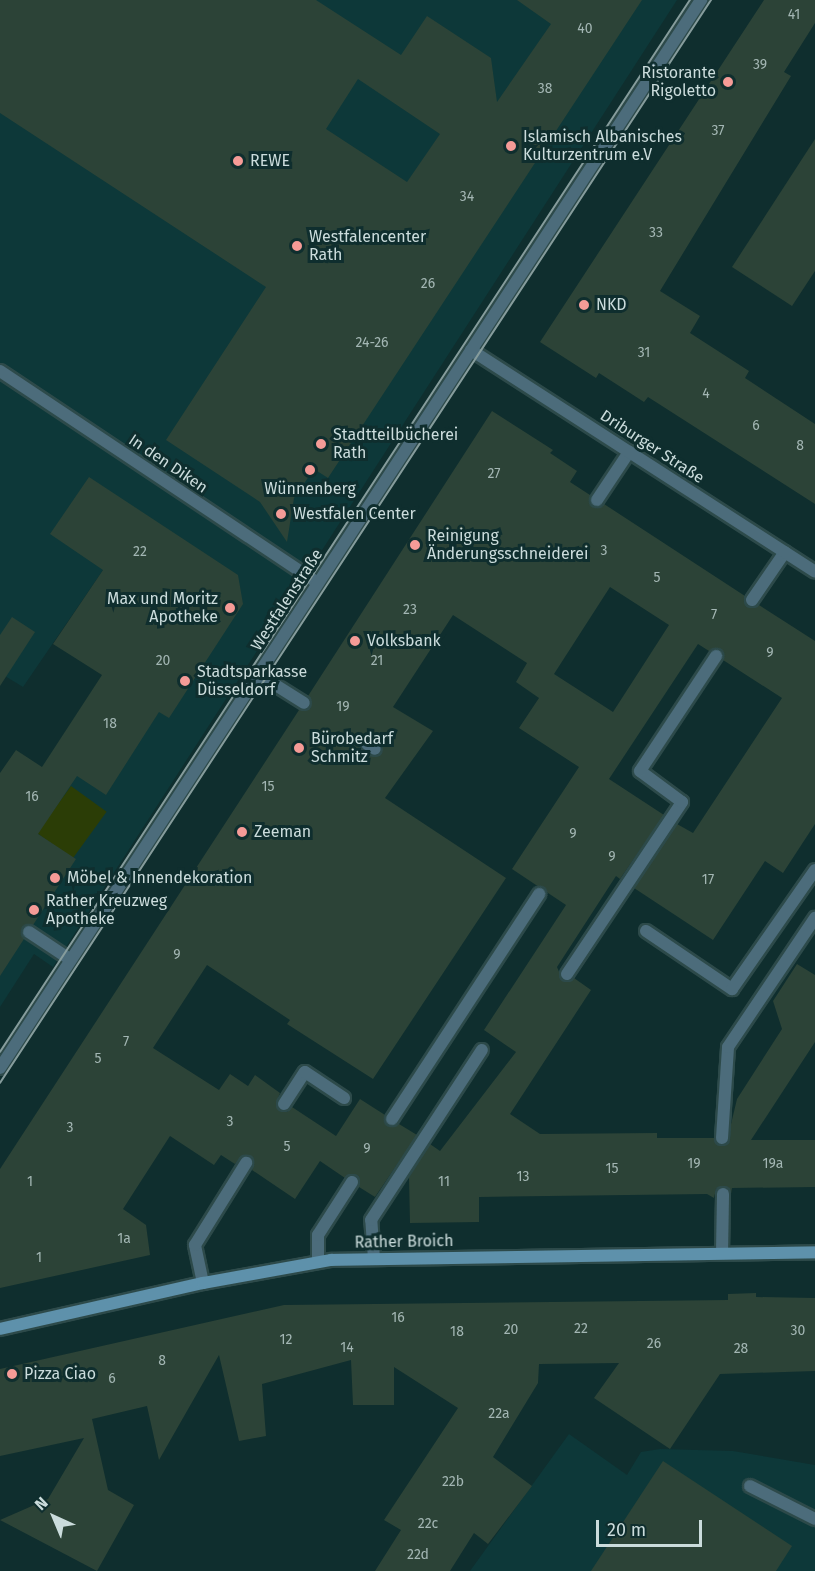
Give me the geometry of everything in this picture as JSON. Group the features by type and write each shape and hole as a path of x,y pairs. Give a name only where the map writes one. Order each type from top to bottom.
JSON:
{"main road":[{"name":"Rather Broich","path":"0,1329 203,1283 318,1262 374,1259 815,1252"}],"street":[{"name":"Westfalenstraße","path":"0,1068 701,0"},
{"name":"Driburger Straße","path":"471,350 815,572"},
{"name":"In den Diken","path":"0,371 318,583"},
{"path":"597,500 629,452"},
{"path":"753,600 784,552"},
{"path":"567,974 682,802 640,771 717,656"},
{"path":"258,674 304,703"},
{"path":"646,931 732,989 815,870"},
{"path":"392,1119 539,894"},
{"path":"722,1138 728,1047 815,918"},
{"path":"29,932 71,960"},
{"path":"374,1259 371,1220 482,1050"},
{"path":"284,1104 305,1072 344,1098"},
{"path":"203,1283 195,1245 246,1164"},
{"path":"318,1262 318,1235 352,1182"},
{"path":"722,1253 723,1194"},
{"path":"750,1486 815,1519"}],"shaded area":[{"path":"0,0 677,0 53,967 34,954 0,1007 0,857 157,603 103,570 23,687 0,673"},
{"path":"569,1434 627,1475 641,1452 660,1449 733,1451 815,1465 815,1571 470,1571"}],"green space":[{"path":"71,786 107,812 73,859 37,833"}],"building":[{"path":"0,0 316,0 401,55 427,16 491,58 497,102 551,24 517,0 642,0 328,478 314,469 294,498 287,542 260,502 166,440 266,287 0,113","holes":["358,79 440,134 407,182 326,129"]},
{"path":"764,0 815,0 815,23 784,72 791,76 660,291 700,316 690,333 749,371 745,378 815,424 815,504 648,397 644,402 599,373 596,378 540,342"},
{"path":"815,139 815,271 792,306 732,267"},
{"path":"492,411 553,450 550,453 577,471 570,482 590,495 592,506 604,504 745,596 748,607 759,605 815,641 815,824 783,873 765,861 713,940 634,888 677,824 693,833 782,698 723,660 720,649 709,651 698,644 609,779 664,815 620,879 616,876 557,967 563,981 574,978 591,990 510,1114 540,1134 657,1133 657,1138 714,1138 718,1145 726,1145 737,1099 782,1029 773,1001 797,964 815,975 815,1042 751,1140 815,1140 815,1187 732,1188 731,1194 723,1186 716,1189 714,1198 707,1194 479,1197 479,1222 410,1223 409,1177 430,1144 440,1151 516,1052 484,1030 566,905 512,869 579,767 519,728 539,698 516,682 527,663 453,615 393,707 433,731 385,798 506,878 373,1079 287,1024 290,1020 207,965 153,1048 219,1090 230,1074 248,1086 255,1075 280,1093 276,1103 279,1111 287,1112 292,1107 336,1136 360,1099 385,1115 387,1126 399,1124 417,1135 409,1147 375,1197 359,1187 357,1175 345,1178 320,1161 295,1199 252,1170 254,1163 250,1156 242,1156 235,1164 221,1155 214,1165 170,1136 123,1209 146,1225 150,1255 0,1288 0,1169 299,710 311,708 308,696","holes":["610,587 669,625 613,712 554,674","367,736 382,745 379,756 371,756 360,748 360,740"]},
{"path":"89,477 238,575 243,604 169,718 159,712 106,795 77,776 38,834 76,859 33,925 22,928 24,939 0,976 0,773 16,750 42,767 102,675 53,644 103,570 50,534"},
{"path":"12,617 35,632 0,686 0,635"},
{"path":"756,1293 756,1297 815,1298 815,1371 720,1374 670,1449 594,1398 619,1363 539,1364 538,1383 493,1457 532,1486 488,1544 474,1533 450,1571 375,1571 401,1530 384,1520 458,1408 394,1367 394,1405 353,1405 351,1360 262,1384 266,1436 239,1441 219,1355 159,1460 147,1406 92,1419 108,1490 134,1505 97,1571 0,1520 48,1499 84,1438 0,1456 0,1369 284,1305 728,1300 728,1294"},
{"path":"663,1461 792,1546 776,1571 591,1571"}],"tram line":[{"path":"0,1052 690,0"},
{"path":"0,1083 711,0"}],"place":[{"name":"Ristorante Rigoletto","path":"728,82"},
{"name":"Islamisch Albanisches Kulturzentrum e.V","path":"511,146"},
{"name":"REWE","path":"238,161"},
{"name":"Westfalencenter Rath","path":"297,246"},
{"name":"NKD","path":"584,305"},
{"name":"Stadtteilbücherei Rath","path":"321,444"},
{"name":"Wünnenberg","path":"310,470"},
{"name":"Westfalen Center","path":"281,514"},
{"name":"Reinigung Änderungsschneiderei","path":"415,545"},
{"name":"Max und Moritz Apotheke","path":"230,608"},
{"name":"Volksbank","path":"355,641"},
{"name":"Stadtsparkasse Düsseldorf","path":"185,681"},
{"name":"Bürobedarf Schmitz","path":"299,748"},
{"name":"Zeeman","path":"242,832"},
{"name":"Möbel & Innendekoration","path":"55,878"},
{"name":"Rather Kreuzweg Apotheke","path":"34,910"},
{"name":"Pizza Ciao","path":"12,1374"}]}
